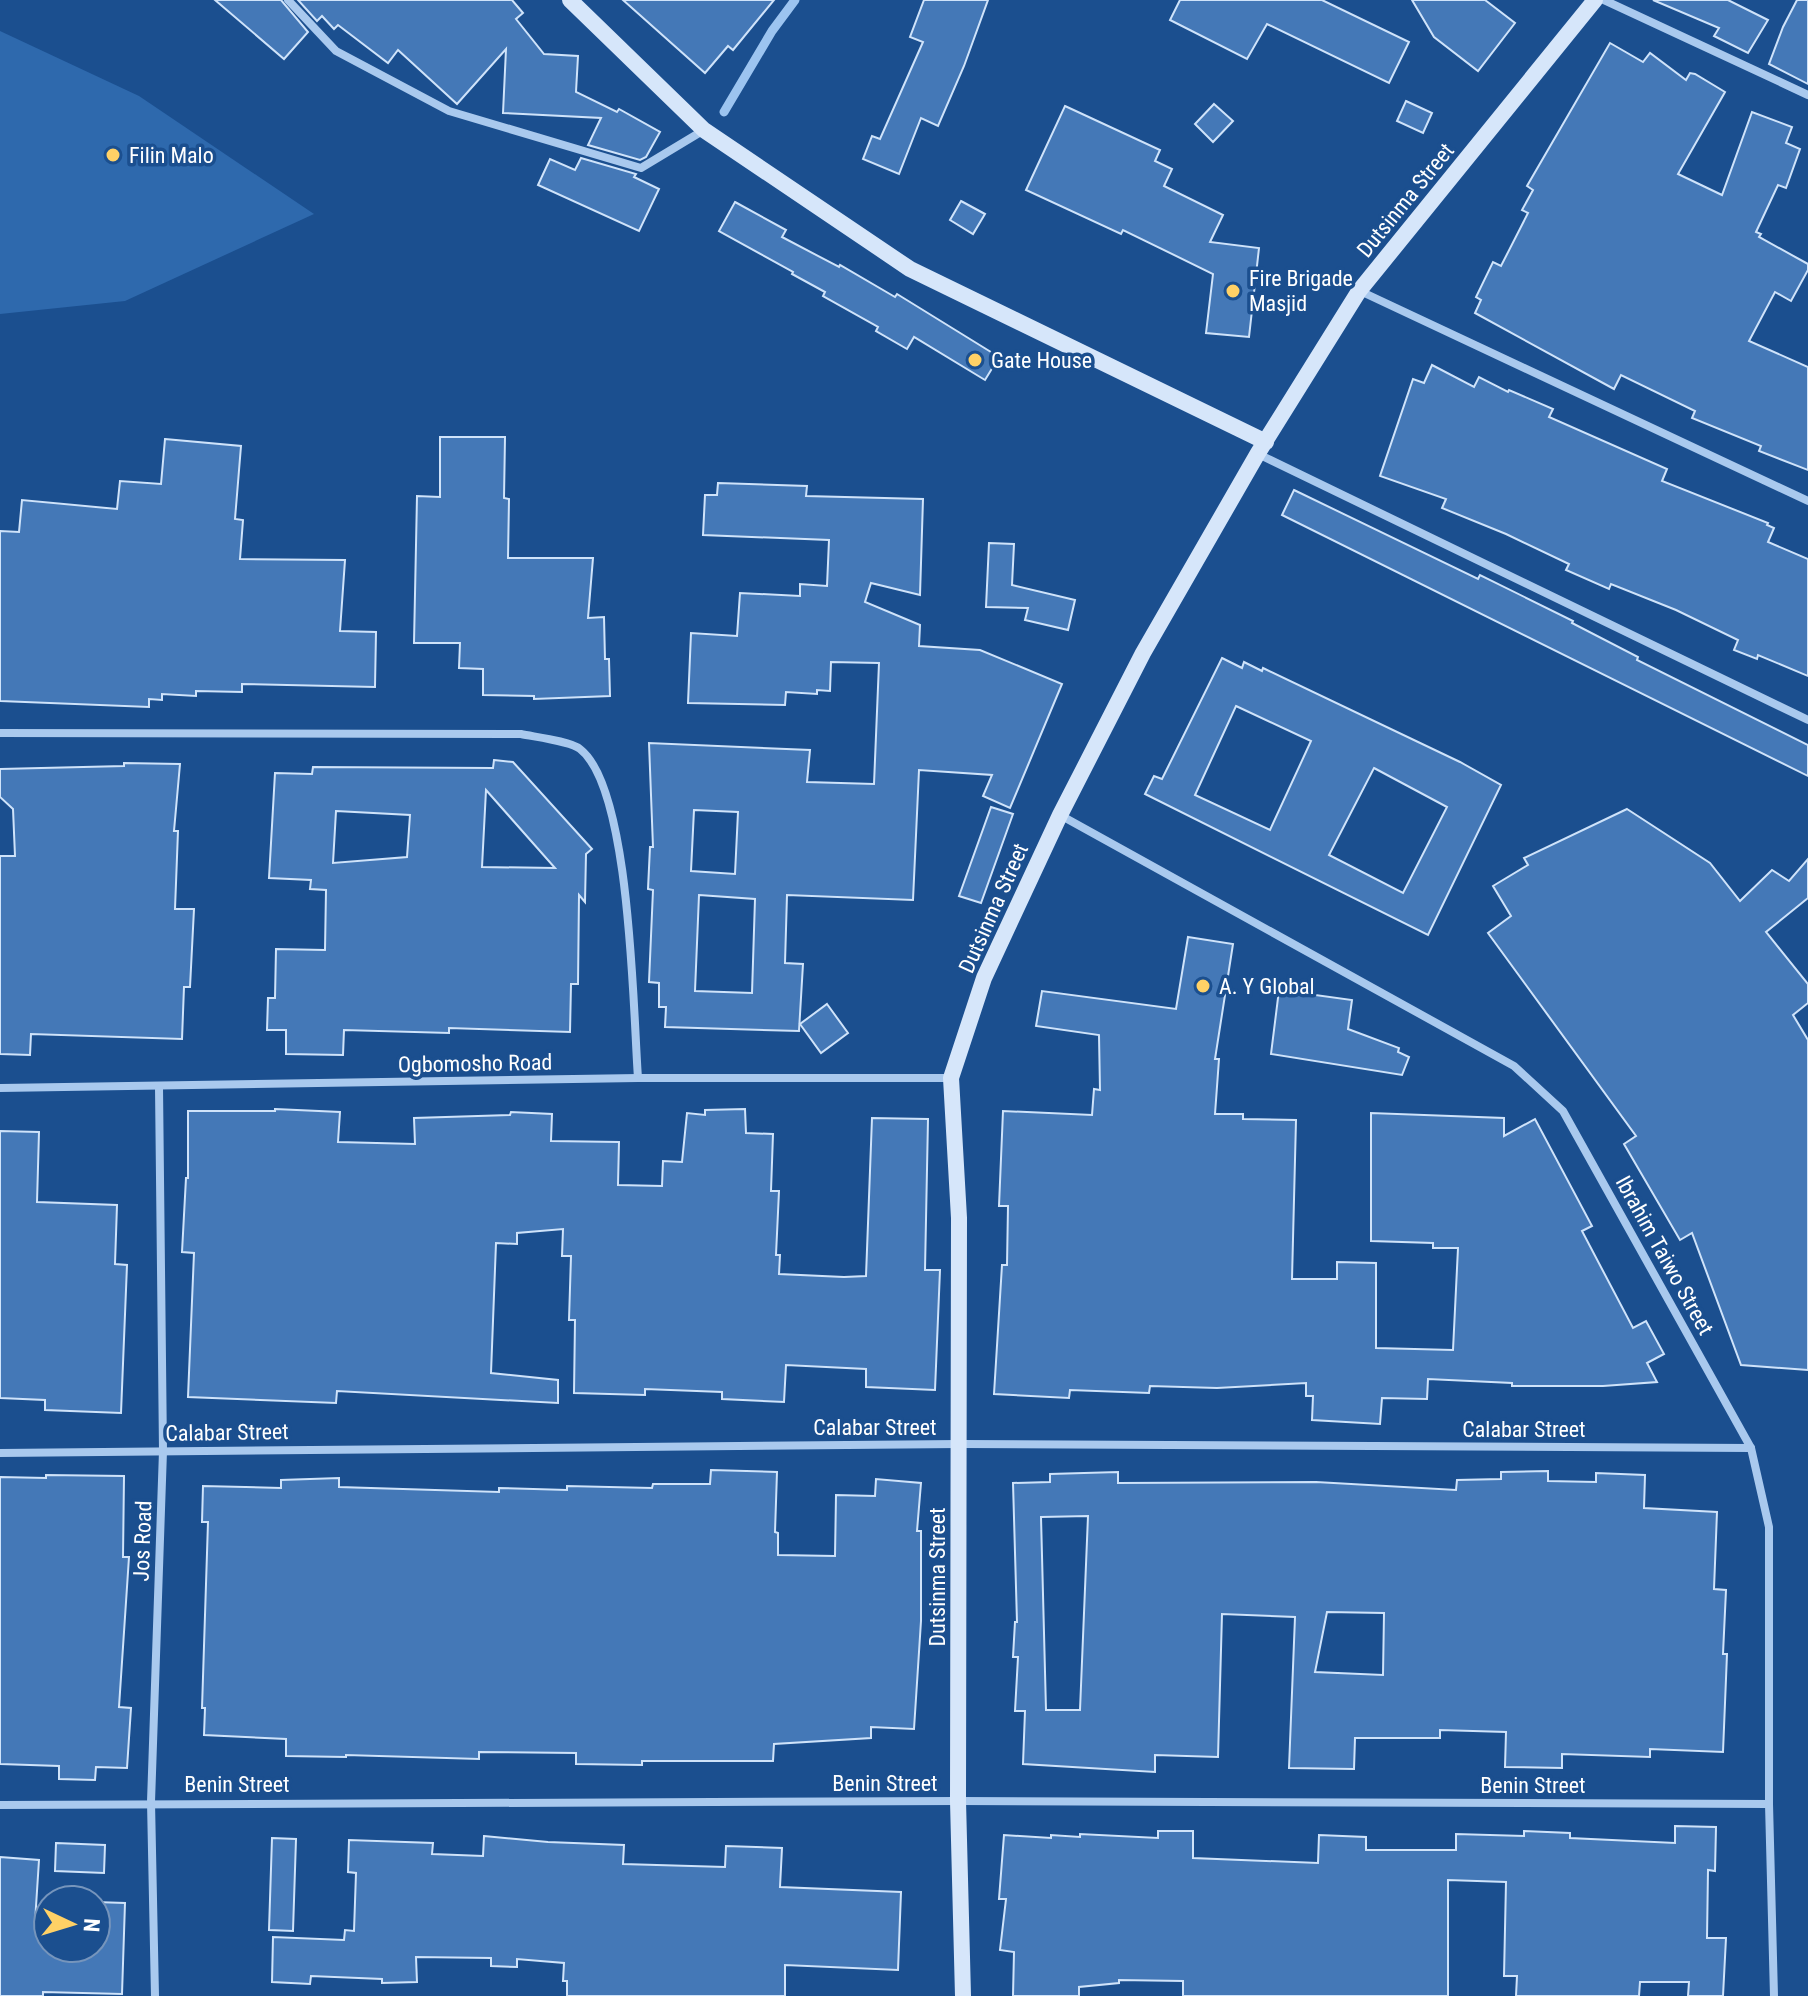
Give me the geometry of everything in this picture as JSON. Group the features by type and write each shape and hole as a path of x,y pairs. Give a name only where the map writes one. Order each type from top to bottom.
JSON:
{"street":[{"path":"288,0 336,51 449,111 641,168 704,130"},
{"path":"570,0 704,130 910,269 1808,720"},
{"name":"Dutsinma Street","path":"963,1996 958,1801 959,1218 951,1078 984,978 1060,815 1143,653 1262,448 1359,291 1595,0"},
{"path":"1604,0 1808,95"},
{"path":"1359,291 1808,501"},
{"path":"0,733 521,734 579,747 595,768 614,816 623,872 638,1078"},
{"name":"Ibrahim Taiwo Street","path":"1060,815 1514,1066 1563,1111 1751,1448 1769,1527 1769,1804 1774,1996"},
{"name":"Ogbomosho Road","path":"0,1088 638,1078 951,1078"},
{"name":"Jos Road","path":"155,1996 151,1802 163,1451 159,1087"},
{"name":"Calabar Street","path":"0,1453 960,1444 1751,1448"},
{"name":"Benin Street","path":"0,1805 958,1801 1769,1804"}],"shaded area":[{"name":"Filin Malo","path":"0,31 139,96 314,214 125,301 0,314"}],"building":[{"path":"215,0 281,0 308,32 284,59"},
{"path":"298,0 512,0 523,13 516,19 544,54 578,56 576,92 617,112 619,109 660,132 646,157 640,160 588,145 601,118 503,113 506,49 457,104 398,50 388,63 338,25 334,29 322,16 317,21"},
{"path":"623,0 774,0 733,50 728,46 705,73"},
{"path":"924,0 988,0 938,126 921,118 899,174 863,159 872,136 880,139 923,42 910,37"},
{"path":"1180,0 1322,0 1409,42 1389,83 1267,24 1247,59 1170,20"},
{"path":"1412,0 1485,0 1515,23 1478,71 1434,37"},
{"path":"1653,0 1728,0 1768,20 1748,53 1714,36 1719,28"},
{"path":"1797,0 1808,0 1808,84 1769,64"},
{"path":"1610,43 1643,62 1650,53 1686,80 1690,73 1695,74 1725,92 1678,174 1722,195 1752,112 1792,127 1786,143 1800,149 1786,188 1778,185 1756,232 1761,234 1759,237 1808,264 1808,270 1791,301 1775,292 1749,341 1808,367 1808,470 1759,451 1761,446 1692,418 1695,411 1621,375 1614,389 1475,313 1481,300 1476,297 1493,262 1501,266 1528,213 1522,210 1533,190 1527,186"},
{"path":"1406,101 1432,113 1423,133 1397,121"},
{"path":"1214,104 1233,121 1213,142 1195,124"},
{"path":"1065,106 1160,150 1155,161 1172,169 1164,186 1223,215 1210,242 1259,248 1249,337 1206,333 1213,274 1123,230 1121,234 1026,190"},
{"path":"581,158 636,174 634,177 659,189 639,231 538,185 550,159 575,170"},
{"path":"961,201 985,214 973,234 950,220"},
{"path":"735,202 786,230 782,237 840,265 895,297 897,294 999,357 985,380 914,337 907,349 876,331 878,327 823,296 825,292 719,231"},
{"path":"1432,365 1474,387 1479,377 1553,409 1549,417 1667,469 1662,481 1768,523 1774,528 1768,542 1808,559 1808,676 1758,655 1757,659 1734,650 1738,640 1676,610 1611,584 1609,589 1566,570 1569,564 1442,508 1446,499 1380,476 1413,379 1424,383"},
{"path":"440,437 505,437 504,498 509,499 508,558 593,558 588,618 604,617 610,696 534,699 534,696 483,695 483,669 459,668 460,643 414,643 417,496 440,497"},
{"path":"165,439 241,446 235,519 243,520 240,559 345,560 340,631 376,632 375,687 242,684 242,692 196,691 196,696 162,694 162,700 149,699 149,707 0,701 0,531 19,532 22,500 117,509 120,481 161,484"},
{"path":"718,483 807,486 806,496 923,499 920,595 871,583 865,602 920,625 919,646 980,650 1062,684 1010,808 983,796 992,775 919,770 913,900 787,895 785,963 803,964 799,1031 665,1027 666,1007 659,1007 659,983 649,982 653,890 648,889 650,847 653,847 649,743 810,750 807,782 874,784 879,663 831,662 830,691 817,690 817,694 786,692 785,705 688,703 691,633 737,636 740,593 800,596 800,584 827,586 829,540 703,535 705,495 717,495","holes":["694,810 738,812 735,874 691,871","699,895 755,899 752,993 695,991"]},
{"path":"1294,490 1573,621 1638,657 1637,660 1808,745 1808,776 1282,515"},
{"path":"989,543 1014,544 1012,585 1075,600 1068,630 1025,620 1028,608 986,607"},
{"path":"1222,658 1242,668 1244,662 1262,671 1263,668 1460,762 1501,785 1428,935 1145,794 1154,776 1162,779","holes":["1236,706 1311,741 1270,830 1195,795","1374,768 1447,807 1403,893 1329,855"]},
{"path":"494,760 513,762 592,849 586,854 585,902 579,895 578,984 571,984 570,1032 449,1028 449,1033 344,1030 343,1055 286,1054 286,1030 267,1030 268,998 275,998 276,949 325,950 326,890 310,889 311,880 269,878 275,773 312,774 313,767 493,768","holes":["486,790 555,868 482,867","336,811 410,815 407,857 333,863"]},
{"path":"124,763 180,764 174,831 178,831 175,909 194,909 190,987 184,987 182,1039 31,1034 30,1055 0,1054 0,856 15,856 13,809 0,797 0,769 124,766"},
{"path":"991,807 1013,814 981,903 959,896"},
{"path":"1627,809 1710,863 1740,901 1772,870 1789,881 1808,859 1808,898 1766,932 1808,984 1808,1003 1793,1015 1808,1040 1808,1370 1741,1365 1692,1233 1680,1240 1624,1144 1636,1136 1488,933 1511,916 1493,886 1528,865 1524,858"},
{"path":"1188,937 1233,944 1215,1059 1219,1059 1215,1114 1243,1114 1243,1119 1296,1120 1292,1279 1337,1279 1337,1262 1376,1263 1376,1348 1453,1350 1458,1248 1433,1248 1433,1243 1371,1241 1371,1113 1504,1118 1504,1136 1535,1119 1592,1226 1582,1231 1633,1328 1646,1321 1664,1354 1647,1363 1657,1382 1603,1386 1512,1386 1512,1383 1428,1379 1427,1399 1382,1398 1380,1424 1312,1420 1313,1396 1306,1396 1306,1383 1217,1388 1150,1386 1149,1393 1070,1390 1069,1398 994,1394 1002,1265 1007,1265 1008,1206 999,1206 1003,1111 1092,1115 1094,1089 1100,1090 1099,1035 1036,1026 1042,991 1176,1009"},
{"path":"1279,990 1352,1000 1348,1029 1399,1048 1398,1052 1409,1057 1402,1075 1271,1054"},
{"path":"827,1004 848,1033 821,1053 800,1024"},
{"path":"275,1109 340,1112 338,1142 415,1144 414,1118 510,1115 511,1112 552,1114 551,1141 619,1142 618,1185 662,1186 663,1161 682,1162 687,1113 705,1115 705,1110 745,1109 746,1133 773,1134 771,1191 779,1191 776,1255 780,1255 779,1274 844,1277 866,1276 872,1118 928,1119 925,1270 940,1270 935,1390 866,1387 866,1369 786,1365 784,1402 722,1399 722,1392 645,1389 645,1395 574,1393 575,1320 569,1320 571,1256 562,1256 563,1229 517,1233 517,1244 496,1243 491,1373 558,1380 558,1403 337,1391 336,1403 188,1397 194,1253 182,1252 188,1178 188,1111"},
{"path":"0,1131 39,1132 37,1202 117,1205 115,1264 127,1265 121,1413 45,1410 45,1400 0,1398"},
{"path":"711,1470 777,1472 775,1532 778,1533 778,1555 835,1556 836,1495 875,1496 876,1479 921,1483 917,1531 921,1531 921,1621 914,1729 871,1727 871,1738 774,1744 773,1761 642,1761 642,1765 576,1764 576,1753 479,1752 479,1759 286,1756 286,1739 204,1735 205,1708 202,1708 208,1522 202,1522 203,1486 281,1488 281,1480 339,1478 339,1487 499,1492 499,1488 567,1490 567,1486 652,1488 653,1484 710,1484"},
{"path":"1548,1471 1548,1481 1596,1482 1596,1473 1645,1475 1644,1508 1717,1512 1714,1589 1726,1590 1723,1752 1650,1749 1650,1757 1562,1754 1562,1768 1505,1767 1506,1732 1440,1730 1440,1738 1355,1738 1354,1769 1289,1768 1295,1617 1222,1614 1218,1757 1155,1755 1155,1772 1023,1764 1025,1711 1015,1711 1018,1657 1013,1657 1017,1622 1013,1483 1050,1482 1050,1474 1118,1472 1118,1483 1316,1482 1456,1490 1457,1480 1501,1479 1501,1472","holes":["1088,1516 1080,1710 1046,1710 1041,1517","1327,1612 1384,1613 1383,1675 1315,1672"]},
{"path":"46,1475 124,1476 123,1557 129,1557 119,1707 131,1708 127,1768 96,1767 95,1780 59,1779 59,1766 0,1764 0,1477 46,1478"},
{"path":"1675,1826 1716,1827 1715,1871 1708,1870 1707,1938 1726,1938 1723,1996 1688,1996 1689,1982 1640,1982 1639,1996 1516,1996 1517,1976 1504,1976 1506,1882 1448,1880 1448,1996 1183,1996 1183,1981 1119,1980 1119,1983 1079,1987 1079,1996 1013,1996 1014,1952 1000,1950 1006,1899 999,1899 1004,1835 1051,1838 1051,1835 1080,1837 1080,1834 1158,1838 1158,1831 1193,1831 1193,1858 1318,1863 1319,1835 1366,1837 1366,1850 1456,1850 1456,1834 1524,1836 1524,1831 1570,1833 1570,1838 1675,1843"},
{"path":"484,1836 624,1845 623,1864 725,1867 726,1846 782,1848 780,1887 901,1892 898,1970 785,1965 785,1996 567,1996 567,1981 563,1981 564,1963 517,1959 517,1967 491,1966 491,1958 416,1957 417,1982 382,1983 382,1979 311,1976 310,1984 272,1982 273,1937 344,1940 345,1930 354,1931 356,1873 348,1872 349,1840 433,1843 432,1854 483,1856"},
{"path":"272,1838 296,1839 293,1931 269,1930"},
{"path":"56,1843 105,1845 104,1873 55,1871"},
{"path":"0,1857 39,1860 37,1884 32,1884 32,1964 112,1964 112,1903 125,1903 122,1994 43,1992 43,1996 0,1996"}],"waterway":[{"path":"724,112 772,31 795,0"}],"place":[{"name":"Filin Malo","path":"113,155"},
{"name":"Fire Brigade Masjid","path":"1233,291"},
{"name":"Gate House","path":"975,360"},
{"name":"A. Y Global","path":"1203,986"}]}
